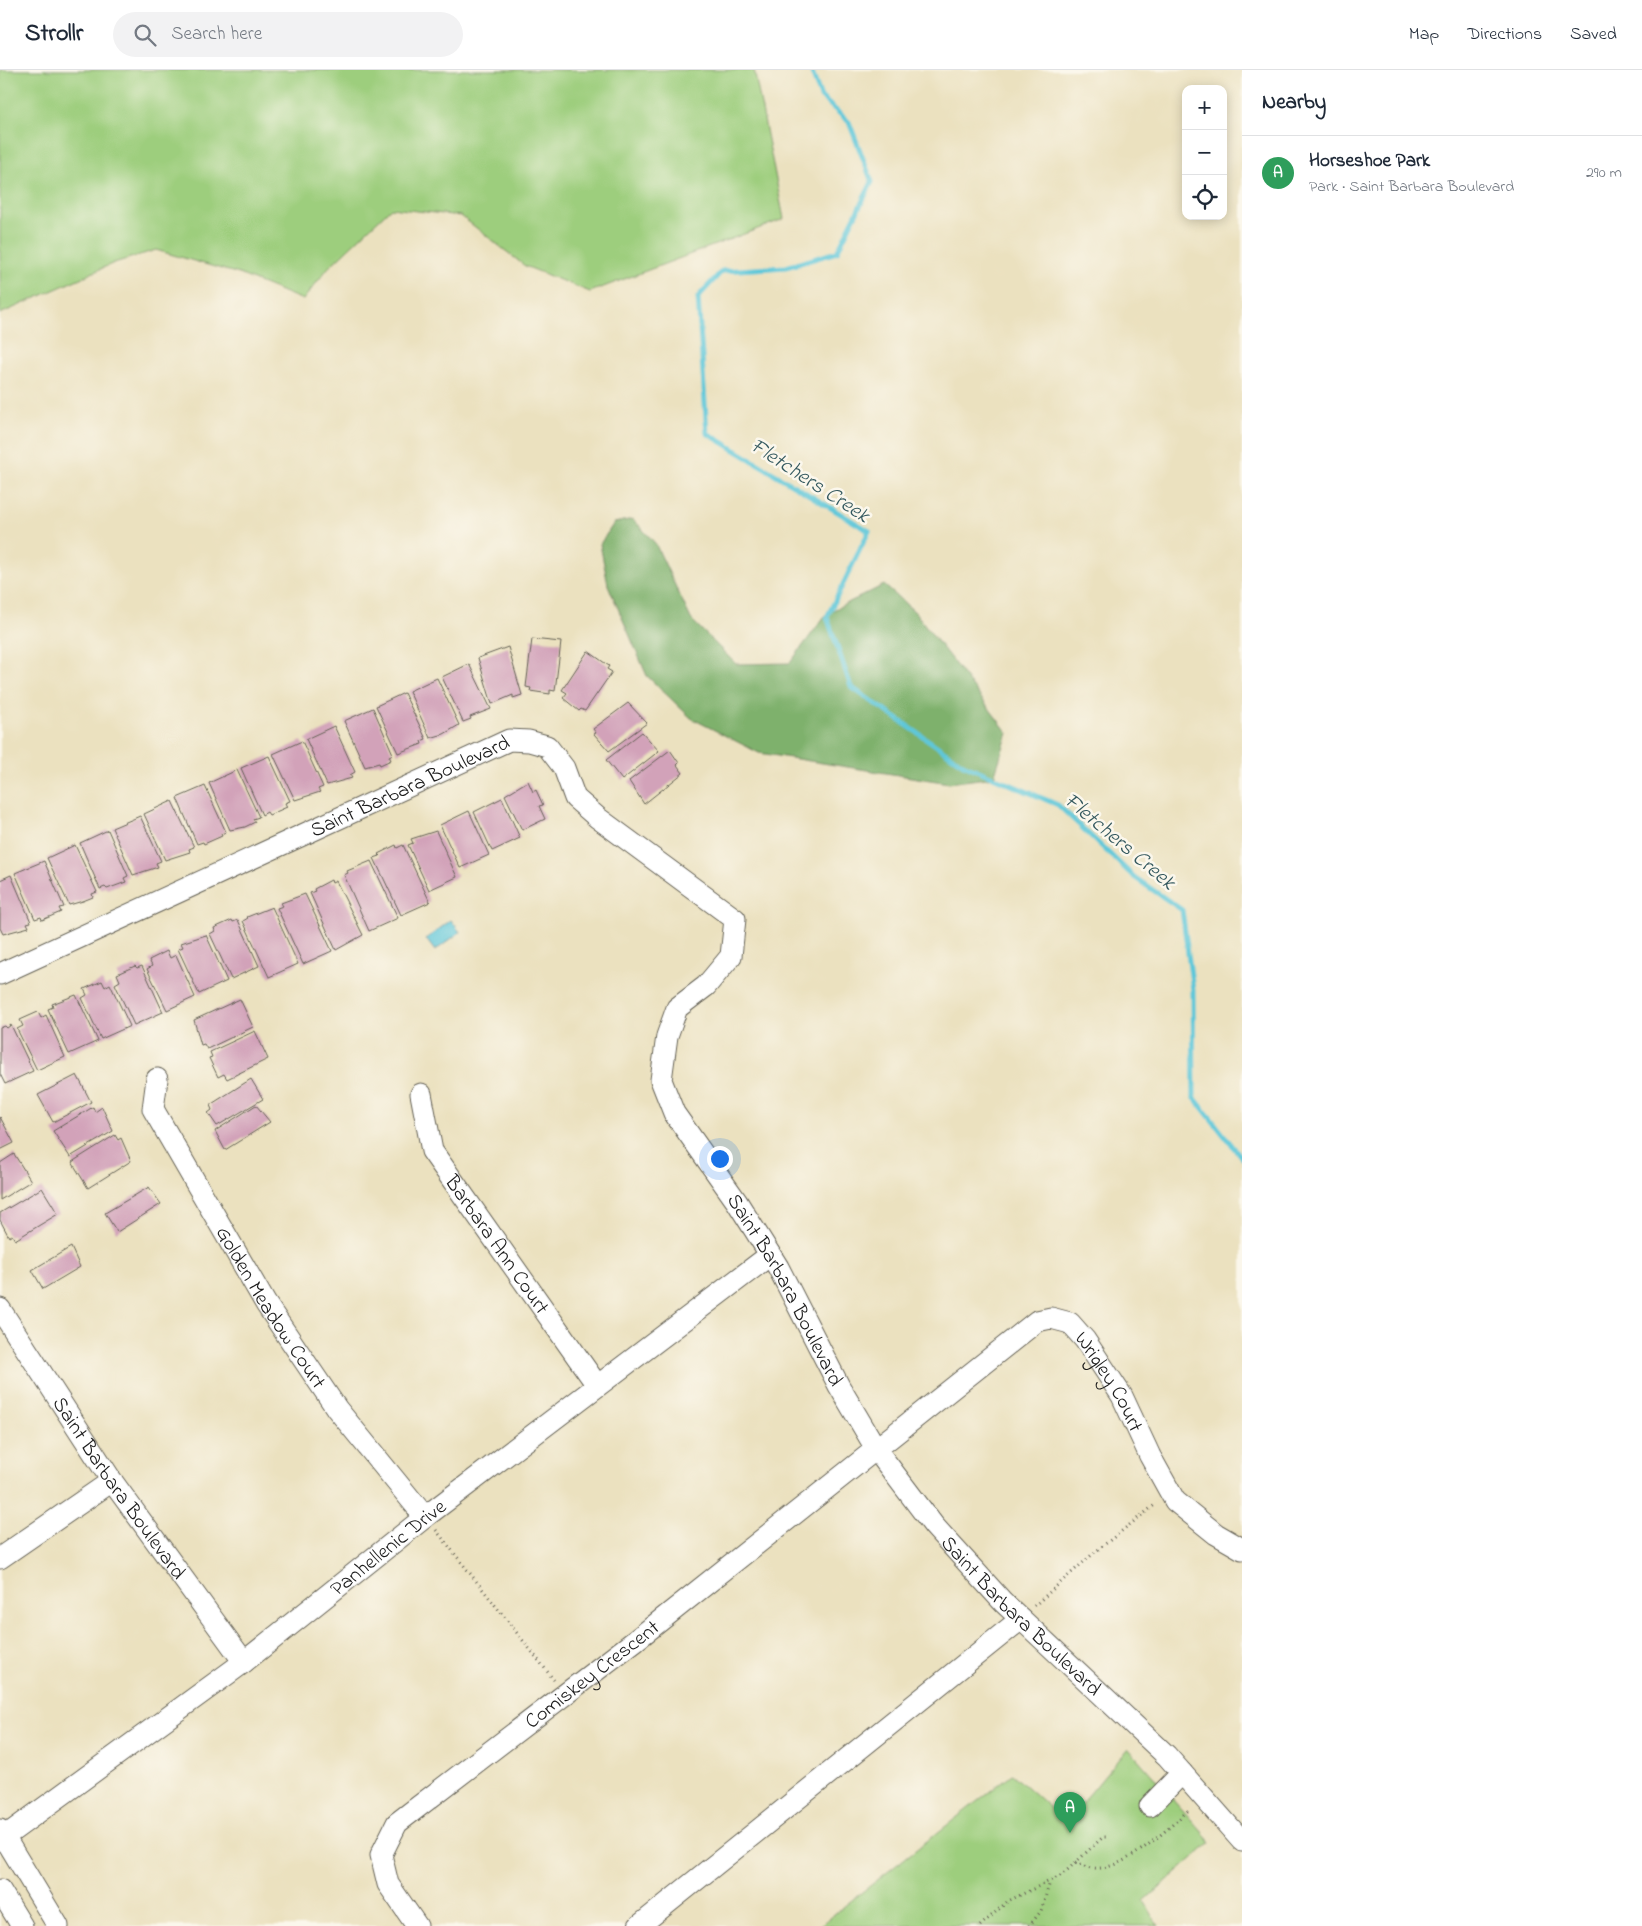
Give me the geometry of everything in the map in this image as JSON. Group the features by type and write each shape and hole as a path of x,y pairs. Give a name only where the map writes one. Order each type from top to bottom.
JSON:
{"street":[{"name":"Saint Barbara Boulevard","path":"0,974 509,740 529,741 547,746 564,768 575,798 598,818 735,919 731,956 706,986 677,1008 667,1036 661,1080 674,1112 737,1202 770,1255 839,1386 876,1449 934,1526 1003,1602 1182,1773 1242,1841"},
{"name":"Golden Meadow Court","path":"157,1079 153,1109 266,1304 337,1409 425,1517"},
{"name":"Barbara Ann Court","path":"421,1094 432,1150 597,1385"},
{"name":"Panhellenic Drive","path":"2,1836 244,1662 425,1517 770,1255"},
{"name":"Saint Barbara Boulevard","path":"0,1309 112,1481 244,1662"},
{"name":"Wrigley Court","path":"876,1449 1037,1321 1051,1318 1070,1323 1085,1340 1122,1396 1150,1456 1175,1501 1216,1534 1242,1549"},
{"name":"Comiskey Crescent","path":"417,1926 388,1884 381,1855 397,1823 565,1695 876,1449"},
{"path":"0,1558 112,1481"},
{"path":"639,1926 1022,1619"},
{"path":"1150,1806 1182,1773"},
{"path":"2,1836 58,1926"},
{"path":"0,1890 22,1926"}],"path":[{"path":"1022,1619 1095,1552 1170,1493"},
{"path":"425,1517 459,1557 565,1695"},
{"path":"1076,1862 1095,1868 1114,1865 1143,1848 1204,1797"},
{"path":"980,1926 1008,1901 1062,1875 1103,1837 1106,1837"},
{"path":"1028,1926 1041,1911 1050,1881"}],"green space":[{"path":"0,70 754,70 784,219 590,292 525,266 461,216 391,208 328,268 303,300 239,274 156,250 114,263 0,314"},
{"path":"633,519 655,543 691,619 736,664 790,663 827,613 884,585 915,612 1008,733 994,777 949,783 759,753 691,718 647,676 608,585 600,544 614,523"},
{"path":"1128,1748 1211,1842 1144,1901 1159,1926 819,1926 1012,1774 1066,1822"}],"water":[{"path":"451,920 460,932 435,951 426,939"}],"building":[{"path":"532,639 561,642 555,691 550,690 550,694 530,691 531,688 526,687"},
{"path":"508,647 522,695 513,698 513,695 492,704 478,658"},
{"path":"588,651 609,666 607,669 612,672 585,711 581,709 579,711 563,698 567,693 562,690"},
{"path":"469,664 491,709 470,717 471,719 463,722 442,677"},
{"path":"437,678 459,725 444,734 430,738 409,691"},
{"path":"404,693 426,739 421,741 422,744 398,753 376,706"},
{"path":"628,703 647,723 609,751 594,734 596,733 593,729"},
{"path":"373,708 393,754 389,756 391,760 380,765 379,763 365,767 344,721"},
{"path":"334,726 355,772 350,775 352,778 327,785 306,739"},
{"path":"642,732 659,751 622,780 606,760"},
{"path":"302,741 323,787 318,789 320,792 295,800 273,754"},
{"path":"670,750 683,773 644,804 629,781"},
{"path":"269,756 290,801 285,803 287,807 269,815 267,812 262,815 241,768"},
{"path":"237,770 259,817 253,819 255,822 245,827 230,830 209,783"},
{"path":"528,781 533,792 536,790 543,805 539,806 545,819 522,830 505,795"},
{"path":"205,786 226,832 221,834 222,836 204,844 203,842 197,844 177,798"},
{"path":"502,798 520,838 492,851 474,812"},
{"path":"172,801 194,847 189,849 190,852 165,860 144,814"},
{"path":"469,811 489,855 460,868 440,825"},
{"path":"140,816 161,861 156,863 158,867 133,875 112,828"},
{"path":"108,830 128,876 124,878 126,882 107,889 105,887 100,889 80,843"},
{"path":"436,831 457,877 429,890 408,845 413,843 411,839"},
{"path":"75,845 97,892 92,894 93,897 69,905 47,858"},
{"path":"396,845 397,848 403,845 430,902 401,915 374,858"},
{"path":"44,861 64,907 59,908 61,912 42,920 41,917 35,919 15,873"},
{"path":"371,861 398,918 369,931 344,875 348,873 347,871"},
{"path":"11,875 31,922 27,923 29,927 3,934 0,928 0,880"},
{"path":"331,880 332,883 336,881 363,935 336,950 310,893"},
{"path":"305,894 332,951 303,964 277,908 283,906 281,903"},
{"path":"272,907 298,964 269,977 243,921 247,917"},
{"path":"232,920 233,922 238,920 259,966 231,979 210,934 215,931 214,928"},
{"path":"206,935 227,981 199,994 178,949 183,947 181,943"},
{"path":"167,951 170,958 176,955 195,997 167,1010 147,969 152,966 149,960"},
{"path":"135,966 137,968 142,966 163,1012 134,1025 115,984 120,981 117,974"},
{"path":"102,981 105,987 110,984 130,1026 101,1039 82,998 87,995 84,989"},
{"path":"76,995 98,1041 69,1054 48,1009 53,1007 52,1004"},
{"path":"240,999 253,1027 207,1049 204,1044 201,1045 194,1020"},
{"path":"38,1012 41,1018 46,1015 65,1057 37,1070 17,1029 23,1026 20,1020"},
{"path":"11,1025 33,1071 5,1084 0,1074 0,1028 5,1026 7,1028"},
{"path":"255,1031 268,1059 227,1079 224,1074 218,1077 209,1058 212,1057 210,1052"},
{"path":"77,1075 91,1102 53,1122 38,1095"},
{"path":"251,1079 263,1099 217,1126 208,1113 212,1110 210,1105"},
{"path":"256,1105 270,1122 225,1150 215,1131"},
{"path":"93,1107 95,1112 102,1107 113,1131 70,1157 53,1131"},
{"path":"0,1117 14,1143 0,1150"},
{"path":"115,1135 118,1140 121,1138 131,1161 88,1188 72,1162"},
{"path":"14,1154 31,1181 0,1200 0,1163"},
{"path":"149,1187 161,1204 117,1232 105,1213"},
{"path":"42,1188 58,1214 15,1240 12,1235 9,1237 0,1220 0,1213"},
{"path":"71,1247 80,1267 43,1289 32,1270"}],"waterway":[{"name":"Fletchers Creek","path":"811,70 821,97 849,122 872,182 837,252 786,267 722,271 698,297 707,433 869,531 827,617 851,687 963,764 1058,805 1134,877 1182,910 1193,990 1194,1097 1242,1158"}],"place":[{"name":"Horseshoe Park","path":"1070,1833"}]}
